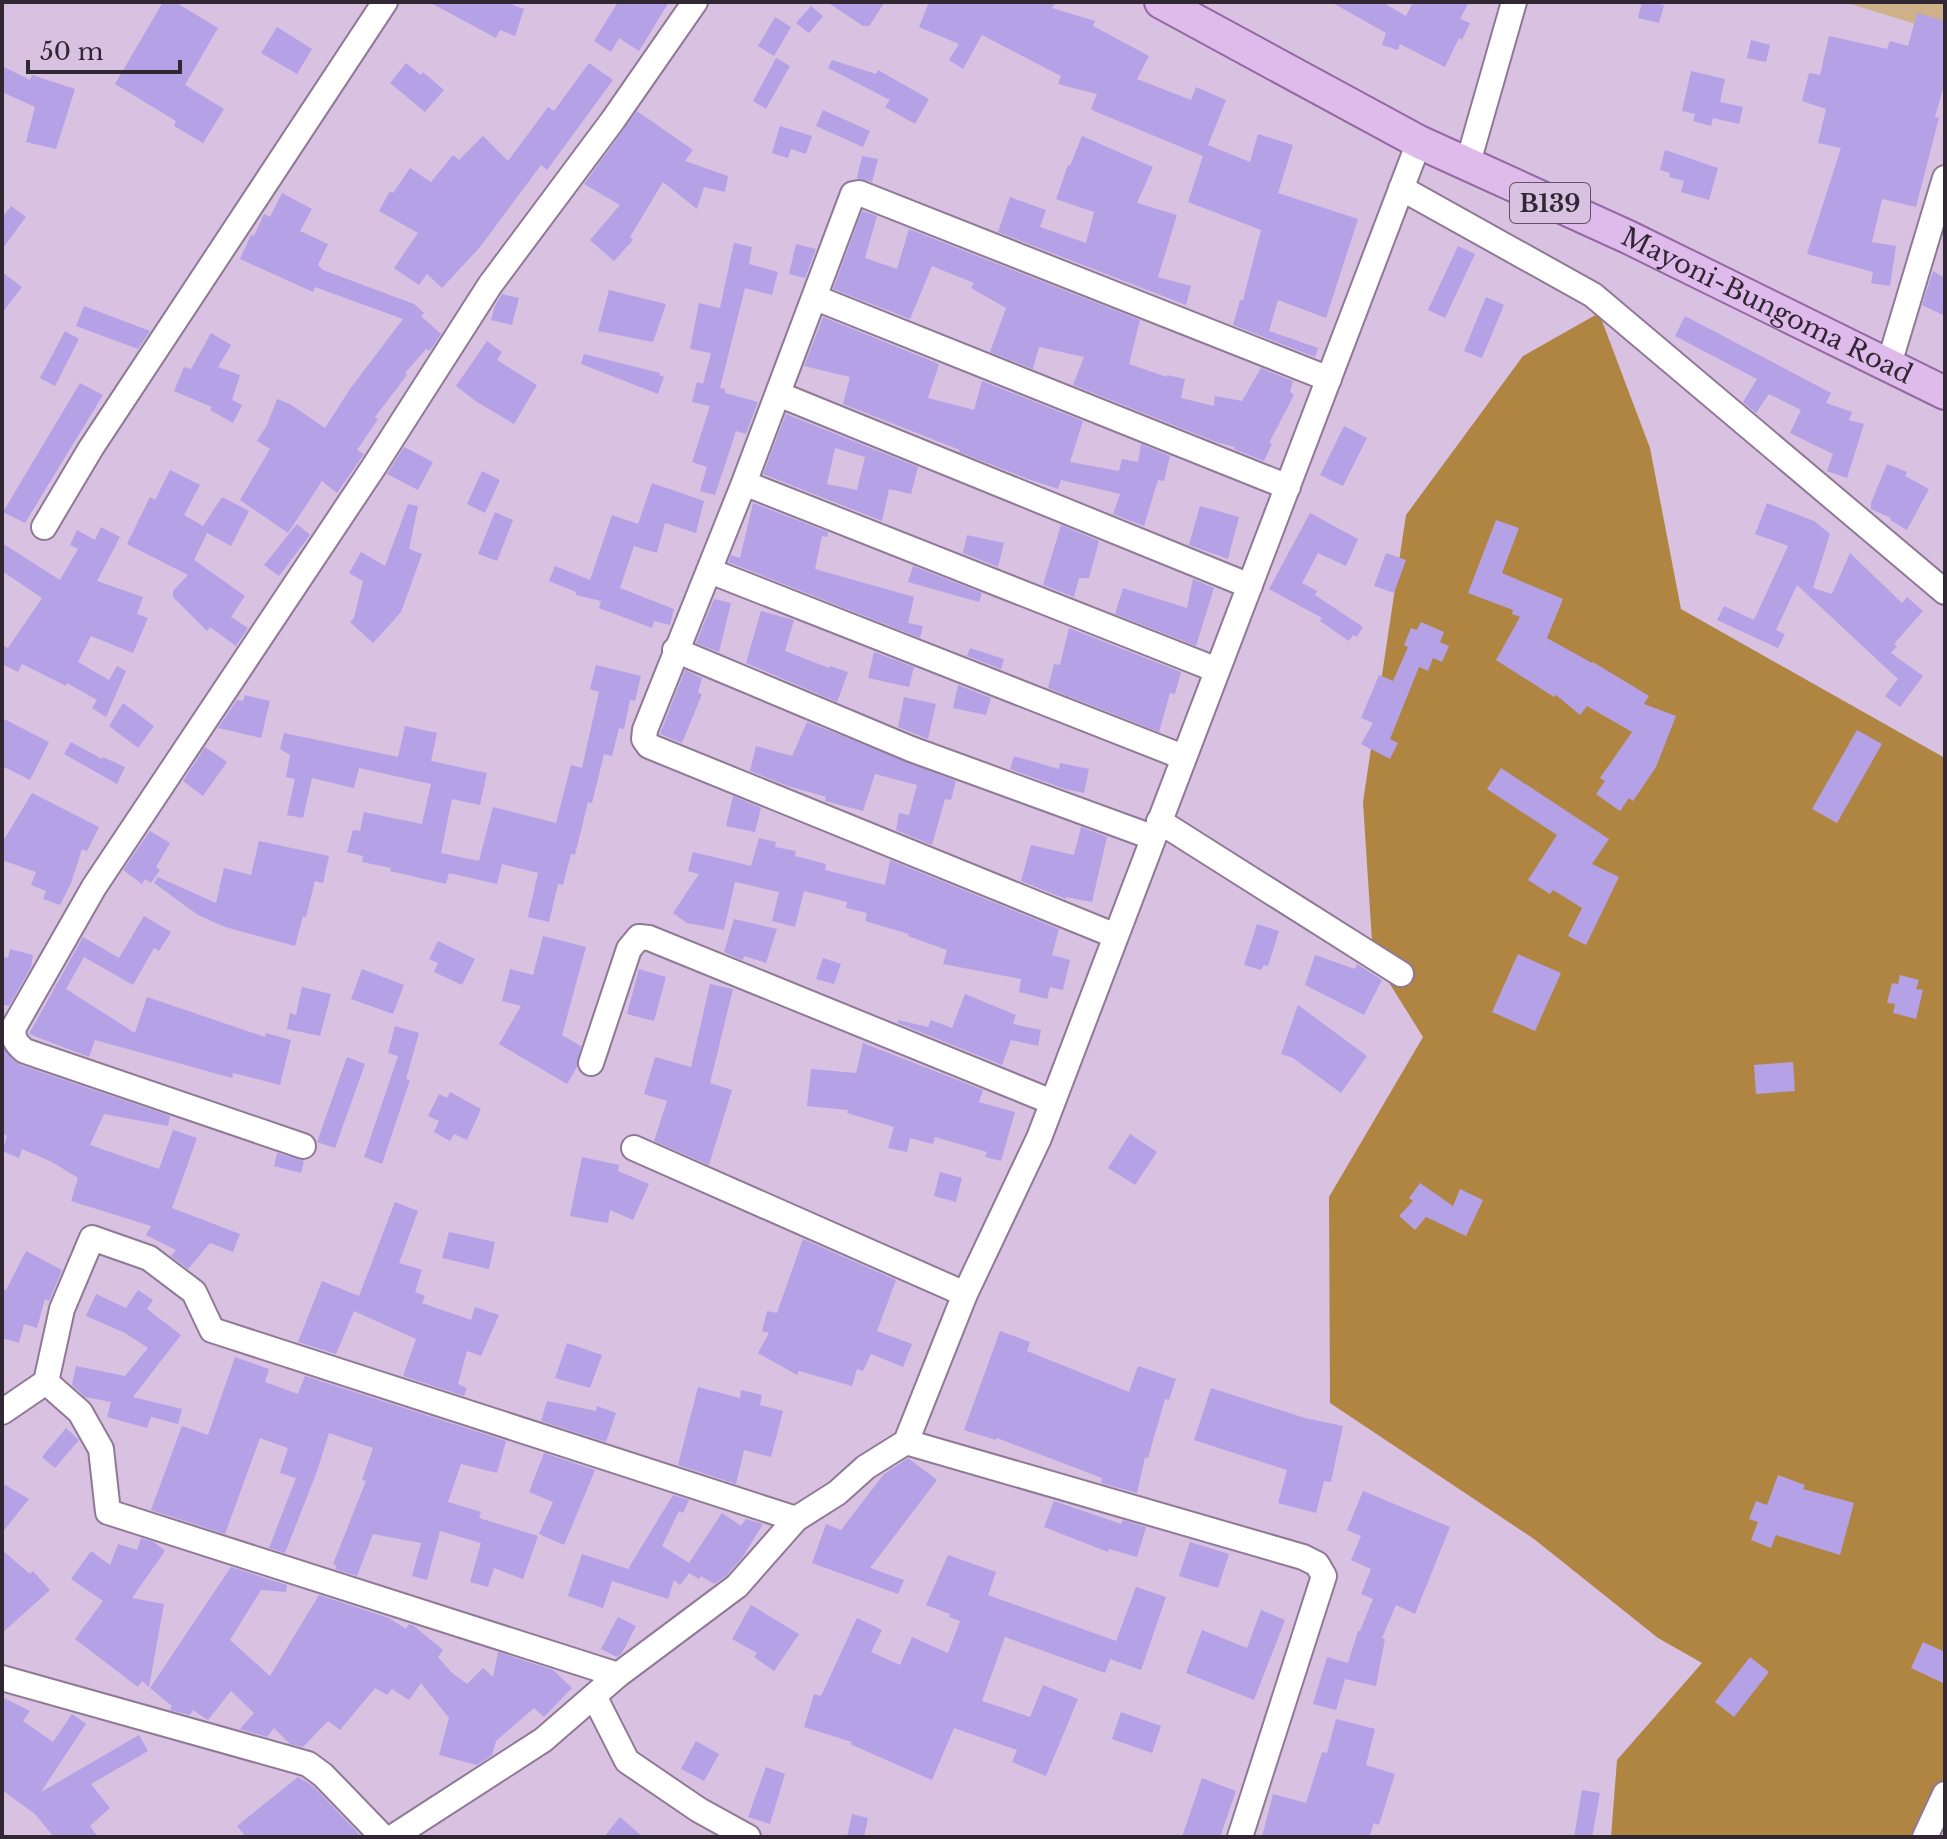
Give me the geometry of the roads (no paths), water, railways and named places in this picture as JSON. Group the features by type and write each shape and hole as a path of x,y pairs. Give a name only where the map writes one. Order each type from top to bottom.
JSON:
{"main road":[{"name":"Mayoni-Bungoma Road","path":"1161,2 1467,166 1628,237 1945,393"}],"street":[{"path":"44,527 91,448 385,2"},
{"path":"303,1146 25,1051 16,1042 14,1027 94,887 365,481 490,285 613,120 695,2"},
{"path":"1467,166 1514,2"},
{"path":"393,1837 543,1740 618,1675 737,1586 796,1519 837,1493 866,1467 906,1442 965,1294 1039,1138 1419,142"},
{"path":"1889,364 1945,178"},
{"path":"1401,188 1593,295 1945,592"},
{"path":"1116,936 649,746 644,739 645,730 675,650 710,571 853,194 859,193 1329,379"},
{"path":"816,298 1288,487"},
{"path":"778,394 1250,586"},
{"path":"744,483 1217,670"},
{"path":"710,571 1183,757"},
{"path":"675,650 911,749 1156,829 1401,974"},
{"path":"591,1063 629,949 639,937 649,938 1052,1102"},
{"path":"634,1148 965,1294"},
{"path":"2,1412 46,1382 62,1309 92,1238 149,1258 194,1292 212,1330 796,1519"},
{"path":"46,1382 80,1412 101,1449 108,1512 618,1675"},
{"path":"906,1442 1303,1557 1317,1564 1324,1576 1240,1837"},
{"path":"2,1678 308,1764 323,1775 383,1837"},
{"path":"594,1696 627,1761 699,1810 748,1837"},
{"path":"1925,1837 1945,1794"}]}
